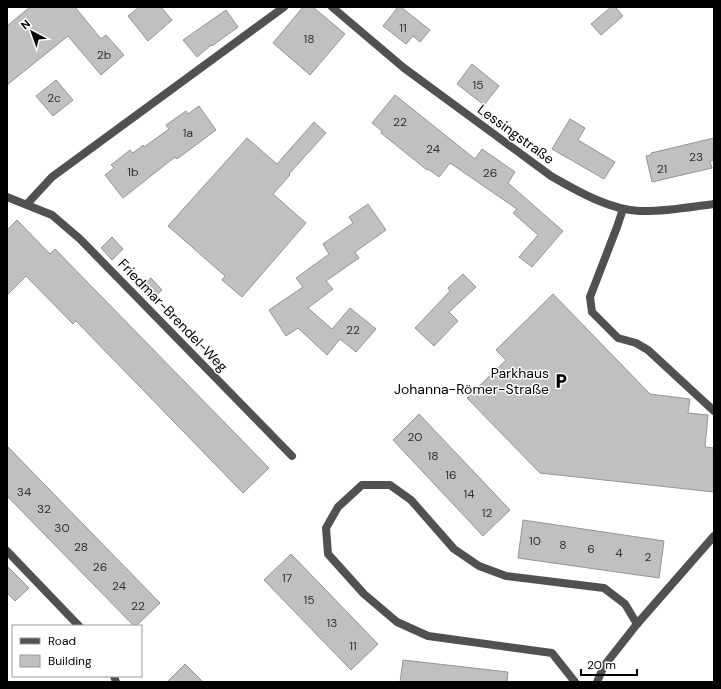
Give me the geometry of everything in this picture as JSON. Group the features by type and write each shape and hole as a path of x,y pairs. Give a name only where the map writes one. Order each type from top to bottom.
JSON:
{"street":[{"path":"27,204 52,177 284,7"},
{"name":"Lessingstraße","path":"332,7 404,68 551,176 593,199 623,209 640,211 714,204"},
{"name":"Friedmar-Brendel-Weg","path":"7,197 52,215 80,239 292,456"},
{"path":"623,209 590,297 592,312 618,338 636,343 648,350 714,411"},
{"path":"575,682 552,653 428,636 397,622 364,594 328,554 326,528 338,508 362,485 390,485 411,500 454,549 479,566 506,576 604,588 625,604 638,624"},
{"path":"597,682 604,666 714,536"},
{"path":"7,552 78,625"}],"building":[{"path":"30,7 75,7 101,39 106,35 124,55 101,75 68,36 7,85 7,26"},
{"path":"139,7 161,7 172,20 148,41 128,16"},
{"path":"303,7 313,7 345,34 310,75 273,43"},
{"path":"398,7 401,7 430,30 420,42 413,36 406,44 383,26"},
{"path":"611,7 615,7 623,16 601,35 591,24"},
{"path":"226,10 238,27 212,46 211,45 197,57 183,40"},
{"path":"472,64 499,86 484,105 457,84"},
{"path":"56,80 73,100 53,116 36,96"},
{"path":"395,95 475,159 482,149 515,172 508,183 563,231 532,267 519,257 538,235 513,213 517,209 450,163 439,177 428,169 427,170 381,133 382,131 372,123"},
{"path":"199,106 216,130 177,159 175,157 123,198 105,175 114,168 111,165 130,150 133,153 143,145 144,147 169,129 166,125 186,111 188,114"},
{"path":"570,119 585,128 578,140 615,162 604,179 552,149"},
{"path":"314,122 326,133 273,194 306,223 242,297 222,280 225,276 168,226 247,138 277,164"},
{"path":"714,138 714,160 710,161 712,168 652,182 646,156 651,155 651,153"},
{"path":"368,204 386,230 355,252 359,258 326,281 333,289 308,308 332,329 350,308 376,329 356,352 340,339 327,355 298,328 286,336 269,310 303,287 296,278 329,254 323,244 353,223 349,217"},
{"path":"17,220 50,254 55,249 269,468 243,493 76,321 73,324 26,276 7,295 7,230"},
{"path":"112,237 123,249 112,260 101,248"},
{"path":"463,274 476,287 449,312 458,321 434,346 415,328 450,291 448,288"},
{"path":"151,278 162,290 151,300 140,288"},
{"name":"Parkhaus Johanna-Römer-Straße","path":"553,294 650,394 690,399 688,413 708,415 705,447 714,448 714,492 540,473 467,398 506,360 496,350"},
{"path":"419,414 510,510 483,536 393,440"},
{"path":"7,446 160,603 137,625 133,625 7,496"},
{"path":"523,520 664,541 659,578 518,558"},
{"path":"291,554 378,644 351,670 264,580"},
{"path":"7,566 29,588 15,601 7,593"},
{"path":"403,660 508,672 507,682 400,682"},
{"path":"185,664 203,682 167,682"}],"place":[{"name":"Parkhaus Johanna-Römer-Straße","path":"561,381"}]}
